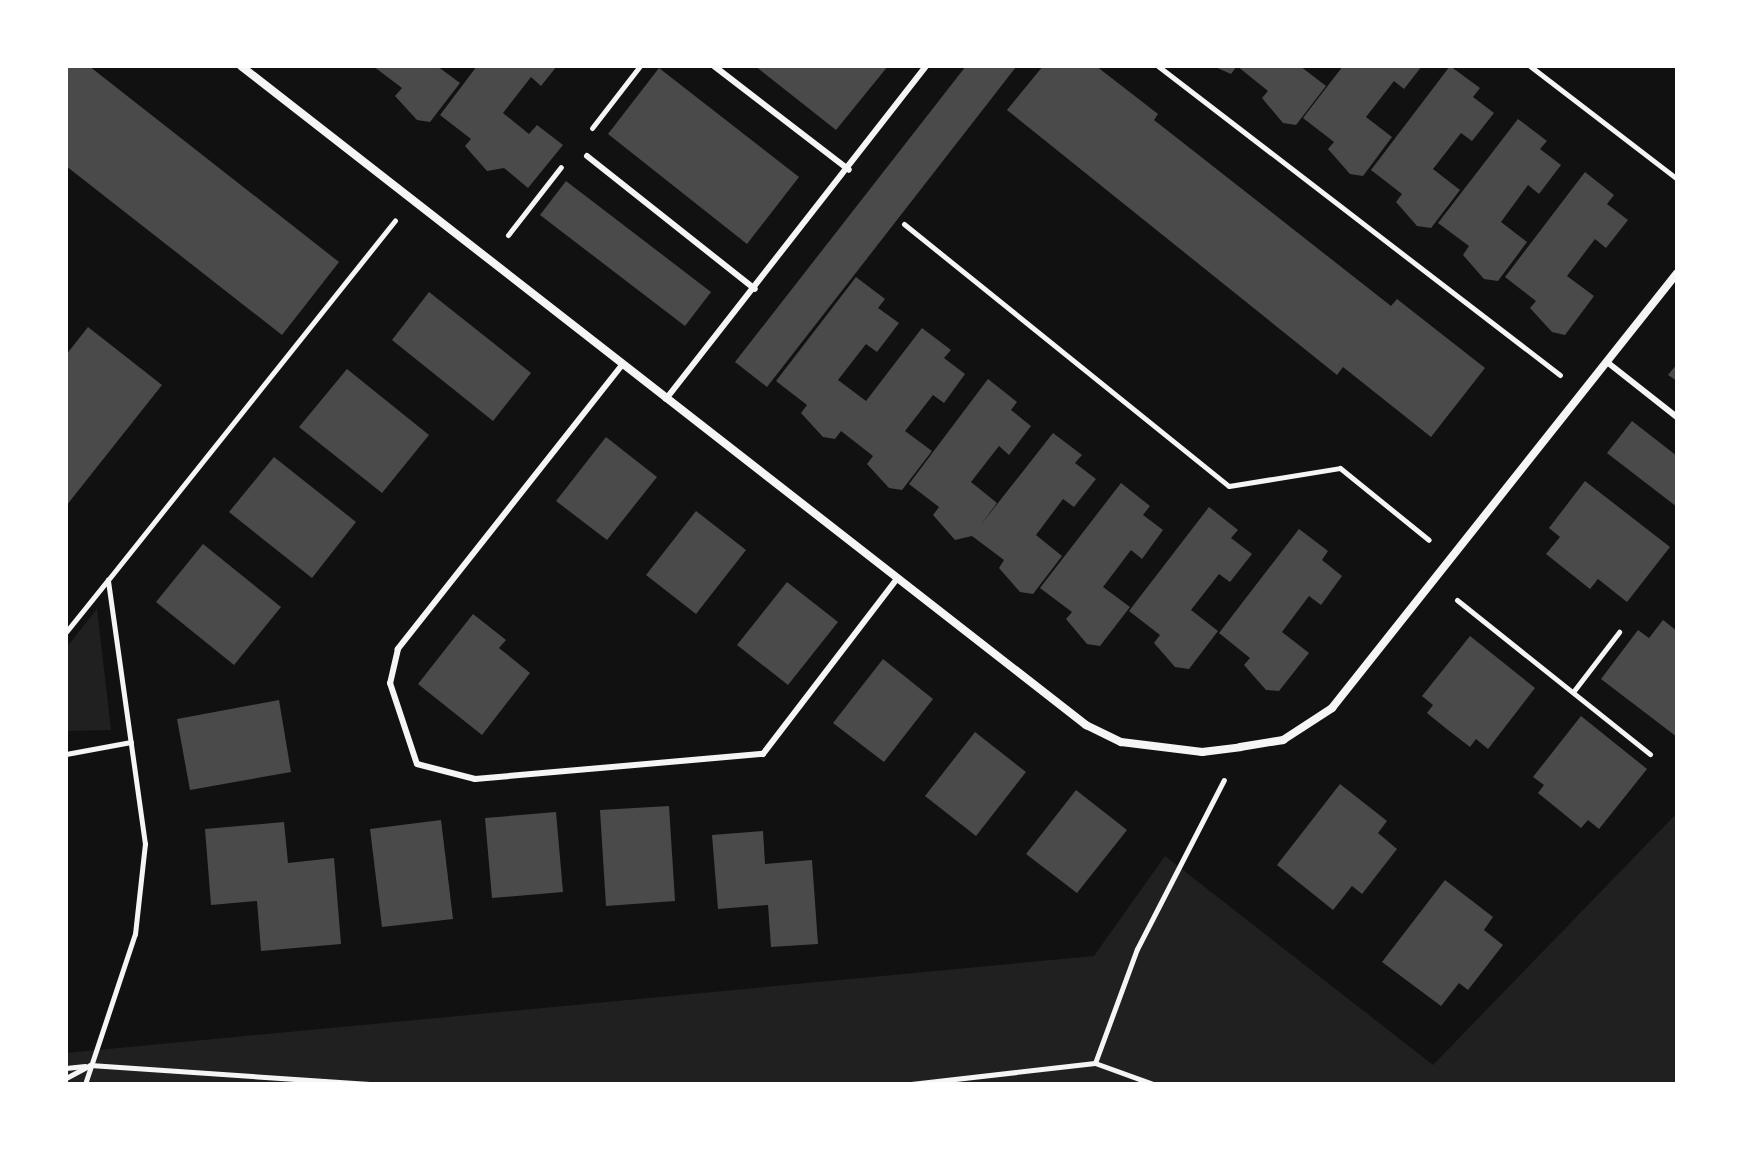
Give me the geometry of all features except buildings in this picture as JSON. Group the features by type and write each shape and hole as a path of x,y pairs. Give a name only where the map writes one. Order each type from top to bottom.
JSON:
{"street":[{"path":"241,66 1086,725 1121,742 1202,752 1240,747 1283,740 1332,708 1677,273"}],"lane":[{"path":"714,66 849,170"},
{"path":"666,399 849,170 926,66"},
{"path":"587,156 755,289"},
{"path":"1607,362 1677,417"},
{"path":"622,365 398,649 390,683 417,764 475,779 763,754 897,579"}],"path":[{"path":"1158,66 1583,393"},
{"path":"1530,66 1677,179"},
{"path":"66,632 411,201"},
{"path":"904,224 1229,486 1340,468 1452,559"},
{"path":"85,1084 135,934 145,844 108,580"},
{"path":"1434,582 1650,754"},
{"path":"1573,692 1619,632"},
{"path":"66,754 131,742"},
{"path":"1095,1063 1137,949 1240,747"},
{"path":"911,1084 1095,1063 1153,1084"},
{"path":"66,1078 90,1065"},
{"path":"66,1068 90,1065 369,1084"}],"shaded area":[{"path":"97,609 111,730 66,731 66,648"},
{"path":"1677,813 1677,1084 66,1084 66,1053 1094,956 1165,856 1433,1065"}]}
